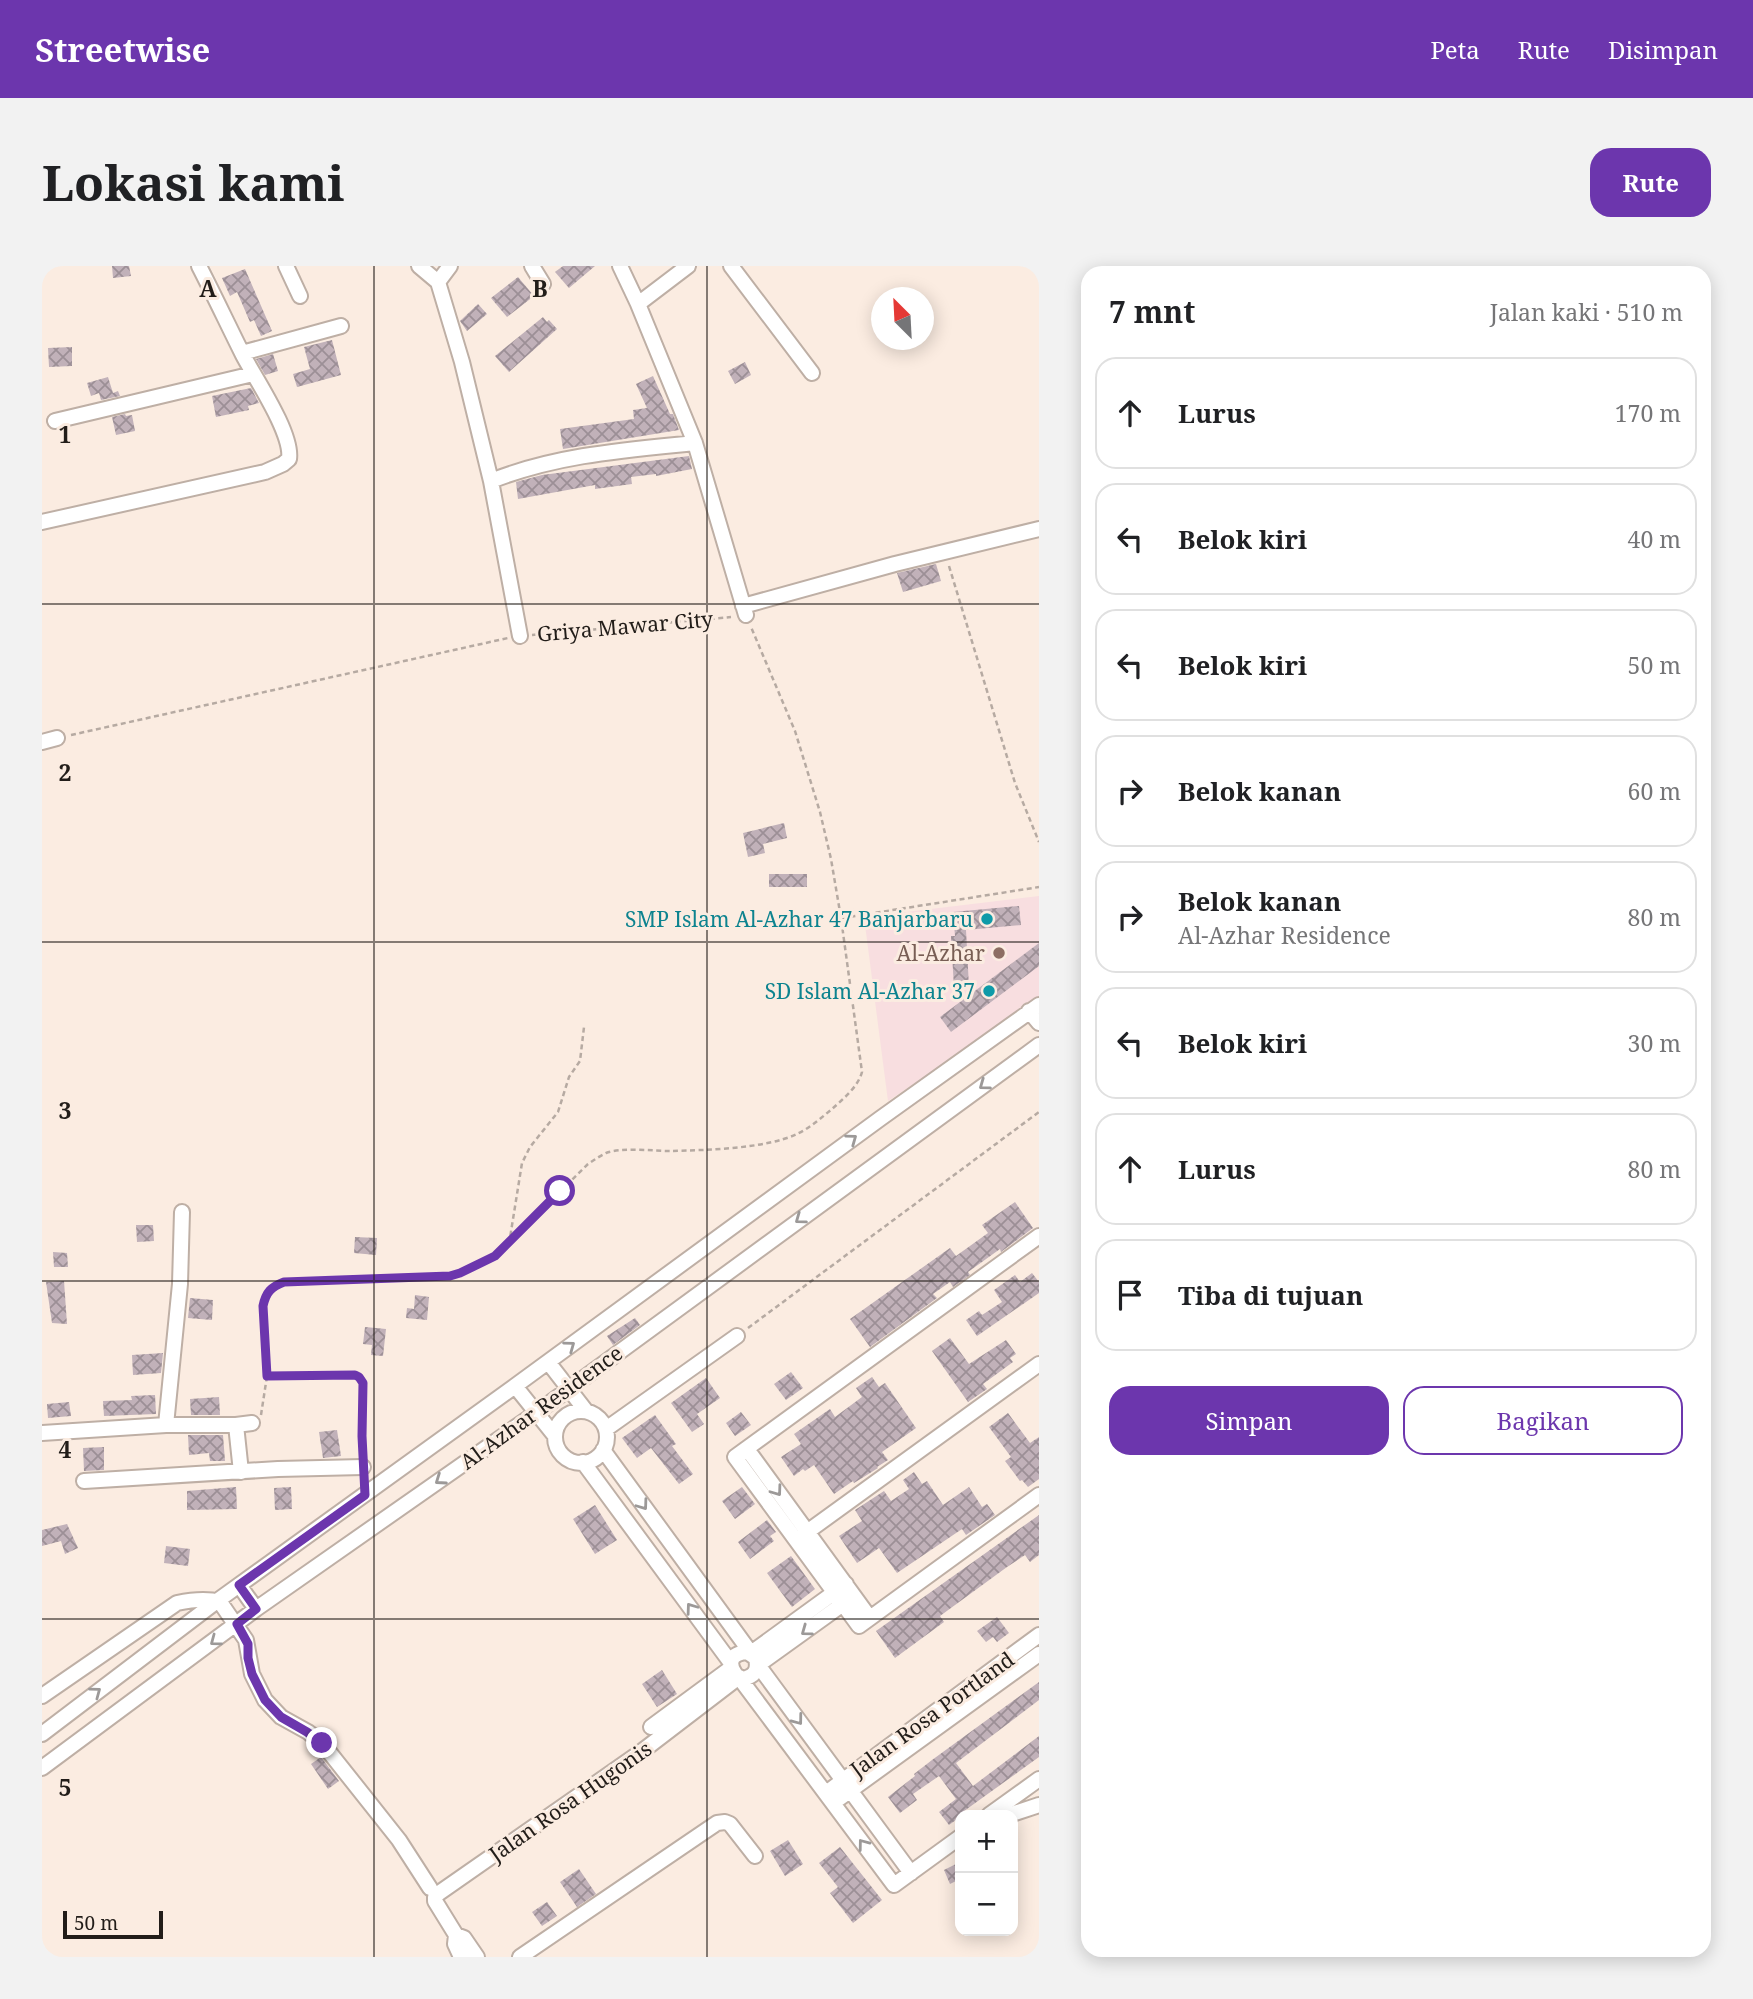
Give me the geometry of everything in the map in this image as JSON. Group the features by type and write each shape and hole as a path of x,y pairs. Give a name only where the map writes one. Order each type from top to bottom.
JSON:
{"street":[{"path":"42,522 265,472 287,461 290,454 276,414 199,266"},
{"path":"286,266 300,296"},
{"path":"419,266 438,282 462,362 491,481 520,636"},
{"path":"438,282 450,266"},
{"path":"532,266 543,284"},
{"path":"620,266 695,443 745,611 895,564 1039,529"},
{"path":"638,304 688,266"},
{"path":"731,266 812,373"},
{"path":"242,353 341,326"},
{"path":"55,421 253,373"},
{"path":"491,481 550,461 695,443"},
{"path":"42,742 57,738"},
{"path":"1034,1008 1039,1023"},
{"name":"Al-Azhar Residence","path":"42,1734 217,1601 1034,1008"},
{"name":"Al-Azhar Residence","path":"42,1768 256,1609 536,1413 1039,1045"},
{"path":"166,1424 180,1284 182,1212"},
{"path":"1036,1244 735,1457 802,1536 844,1594 859,1626 1039,1495"},
{"path":"606,1429 737,1336"},
{"path":"515,1386 555,1436 559,1452 573,1462 595,1459 603,1450 607,1439 606,1429 599,1418 586,1411 548,1362"},
{"path":"802,1536 1039,1364"},
{"path":"555,1436 559,1422 565,1416 571,1412 586,1411"},
{"path":"42,1433 166,1424 252,1423"},
{"path":"236,1425 241,1472"},
{"path":"603,1450 911,1873"},
{"path":"583,1462 894,1885 955,1841"},
{"path":"84,1481 363,1466"},
{"path":"609,1497 628,1484"},
{"path":"239,1585 256,1609"},
{"path":"754,1659 844,1594"},
{"path":"42,1696 177,1603 190,1600 217,1601 237,1624 248,1644 252,1674 265,1700 281,1717 322,1743 399,1840 430,1888"},
{"name":"Jalan Rosa Portland","path":"829,1798 1039,1635"},
{"path":"736,1672 735,1656 738,1653 742,1652 754,1659"},
{"name":"Jalan Rosa Portland","path":"846,1785 1039,1654"},
{"path":"736,1672 750,1677 756,1672 754,1659"},
{"name":"Jalan Rosa Hugonis","path":"651,1727 736,1672"},
{"name":"Jalan Rosa Hugonis","path":"477,1957 464,1938 456,1935 435,1897 642,1752 736,1672"},
{"path":"996,1810 1039,1779"},
{"path":"1018,1812 1039,1805"},
{"path":"520,1957 717,1824 730,1824 755,1856"},
{"name":"Jalan Rosa Hugonis","path":"456,1935 455,1944 461,1957"}],"path":[{"path":"945,553 1015,783 1039,842"},
{"name":"Griya Mawar City","path":"57,738 520,636 745,611"},
{"path":"252,1423 258,1420 262,1413 267,1376 263,1306 265,1296 273,1287 284,1282 450,1276 460,1273 495,1256 588,1164 606,1153 704,1150 780,1140 797,1134 816,1122 836,1106 860,1079 862,1072 841,918 823,824 795,731 745,611"},
{"path":"841,918 1039,887"},
{"path":"509,1244 522,1163 530,1147 558,1112 569,1077 580,1061 584,1027"},
{"path":"737,1336 1039,1112"},
{"path":"267,1376 359,1377 363,1383 363,1466"}],"shaded area":[{"path":"1039,896 1039,1001 888,1101 864,917"}],"building":[{"path":"112,266 129,266 131,276 113,278"},
{"path":"563,266 595,266 569,288 555,272"},
{"path":"245,269 272,331 261,336 254,320 250,322 237,292 230,296 222,278"},
{"path":"518,277 534,296 507,317 491,298"},
{"path":"478,304 487,314 467,331 460,321"},
{"path":"543,317 557,329 509,372 495,356"},
{"path":"332,340 341,375 297,387 293,374 310,369 304,347"},
{"path":"72,347 72,366 49,367 48,348"},
{"path":"273,354 278,371 265,375 256,359"},
{"path":"745,362 751,375 735,384 728,371"},
{"path":"653,376 679,430 563,449 560,429 634,419 633,410 647,408 636,384"},
{"path":"108,377 113,393 118,391 120,396 101,400 99,393 91,396 87,383"},
{"path":"251,388 259,403 248,406 249,410 216,417 212,396"},
{"path":"132,415 135,431 116,435 112,417"},
{"path":"689,456 692,469 656,476 631,477 632,484 595,489 595,485 518,499 516,482 542,475"},
{"path":"936,564 941,581 903,592 897,573"},
{"path":"784,823 787,838 763,844 765,853 748,857 743,833"},
{"path":"769,874 807,874 807,887 769,887"},
{"path":"1019,906 1021,925 966,930 969,987 954,988 951,936 955,936 953,912"},
{"name":"SD Islam Al-Azhar 37","path":"1039,943 1039,966 951,1032 940,1017"},
{"path":"1015,1202 1033,1228 968,1272 970,1275 953,1287 950,1282 933,1294 937,1298 870,1347 850,1319 950,1248 956,1256 988,1233 982,1225"},
{"path":"136,1225 153,1225 154,1241 137,1242"},
{"path":"355,1237 377,1238 376,1255 354,1253"},
{"path":"53,1252 67,1253 68,1267 54,1267"},
{"path":"1032,1273 1039,1282 1039,1293 977,1336 966,1320 979,1311 982,1315 1002,1302 994,1290 1015,1275 1020,1282"},
{"path":"64,1281 67,1324 52,1323 46,1282"},
{"path":"415,1295 429,1297 427,1320 406,1318 407,1308 414,1309"},
{"path":"190,1298 213,1300 212,1320 188,1318"},
{"path":"635,1318 640,1325 613,1345 607,1336"},
{"path":"365,1327 386,1329 383,1356 371,1355 372,1345 363,1344"},
{"path":"950,1338 969,1364 1006,1340 1016,1354 1010,1358 1013,1362 983,1384 987,1389 968,1402 932,1351"},
{"path":"163,1353 161,1373 133,1375 132,1355"},
{"path":"791,1372 803,1388 786,1400 774,1384"},
{"path":"872,1377 879,1387 885,1383 916,1428 882,1452 888,1460 834,1494 814,1465 794,1476 781,1457 801,1444 794,1434 830,1409 835,1417 862,1397 856,1388"},
{"path":"706,1378 720,1398 697,1414 704,1424 692,1432 671,1403"},
{"path":"155,1395 156,1414 104,1416 103,1401 132,1400 131,1396"},
{"path":"219,1397 220,1415 191,1415 190,1399"},
{"path":"69,1402 71,1416 48,1418 47,1404"},
{"path":"741,1412 751,1425 735,1436 726,1423"},
{"path":"1008,1413 1030,1443 1039,1437 1039,1479 1028,1487 1005,1461 1011,1457 989,1427"},
{"path":"655,1415 676,1444 672,1446 693,1474 679,1484 651,1448 637,1458 622,1438"},
{"path":"337,1430 341,1456 323,1458 319,1432"},
{"path":"188,1435 223,1435 225,1461 210,1461 209,1453 189,1455"},
{"path":"104,1447 104,1470 84,1471 83,1448"},
{"path":"914,1472 922,1484 927,1481 943,1505 969,1487 982,1507 987,1504 995,1515 966,1535 962,1529 897,1573 879,1548 857,1563 839,1536 862,1521 855,1510 884,1491 891,1501 909,1489 903,1480"},
{"path":"236,1487 237,1509 187,1510 187,1491"},
{"path":"291,1487 292,1509 275,1510 274,1488"},
{"path":"742,1487 755,1504 735,1519 722,1501"},
{"path":"595,1505 617,1540 595,1554 573,1519"},
{"path":"1039,1515 1039,1555 1030,1562 1025,1555 1007,1567 940,1616 944,1622 895,1658 876,1631"},
{"path":"767,1520 776,1532 770,1536 774,1541 750,1559 738,1542"},
{"path":"67,1524 78,1548 65,1554 61,1541 42,1546 42,1530"},
{"path":"166,1546 190,1549 188,1566 164,1563"},
{"path":"791,1556 815,1589 792,1607 767,1573"},
{"path":"997,1617 1009,1633 997,1642 993,1637 986,1642 977,1631"},
{"path":"662,1670 677,1694 657,1707 642,1684"},
{"path":"1039,1682 1039,1700 956,1763 973,1786 1039,1736 1039,1757 966,1810 955,1810 955,1821 949,1825 939,1812 956,1799 939,1776 913,1794 917,1800 900,1813 888,1797 932,1760"},
{"path":"321,1757 339,1781 328,1789 311,1764"},
{"path":"788,1840 803,1864 785,1876 770,1851"},
{"path":"840,1847 882,1900 853,1923 830,1893 838,1887 819,1863"},
{"path":"955,1864 955,1882 950,1884 944,1870"},
{"path":"579,1869 596,1894 577,1907 560,1882"},
{"path":"547,1902 557,1916 542,1926 532,1912"}],"place":[{"name":"SMP Islam Al-Azhar 47 Banjarbaru","path":"987,919"},
{"name":"Al-Azhar","path":"999,953"},
{"name":"SD Islam Al-Azhar 37","path":"989,991"}],"route":[{"path":"322,1743 281,1717 265,1700 249,1665 248,1644 237,1624 256,1609 239,1585 365,1495 363,1383 355,1375 267,1376 263,1306 265,1296 273,1287 284,1282 450,1276 460,1273 495,1256 560,1191"}]}
